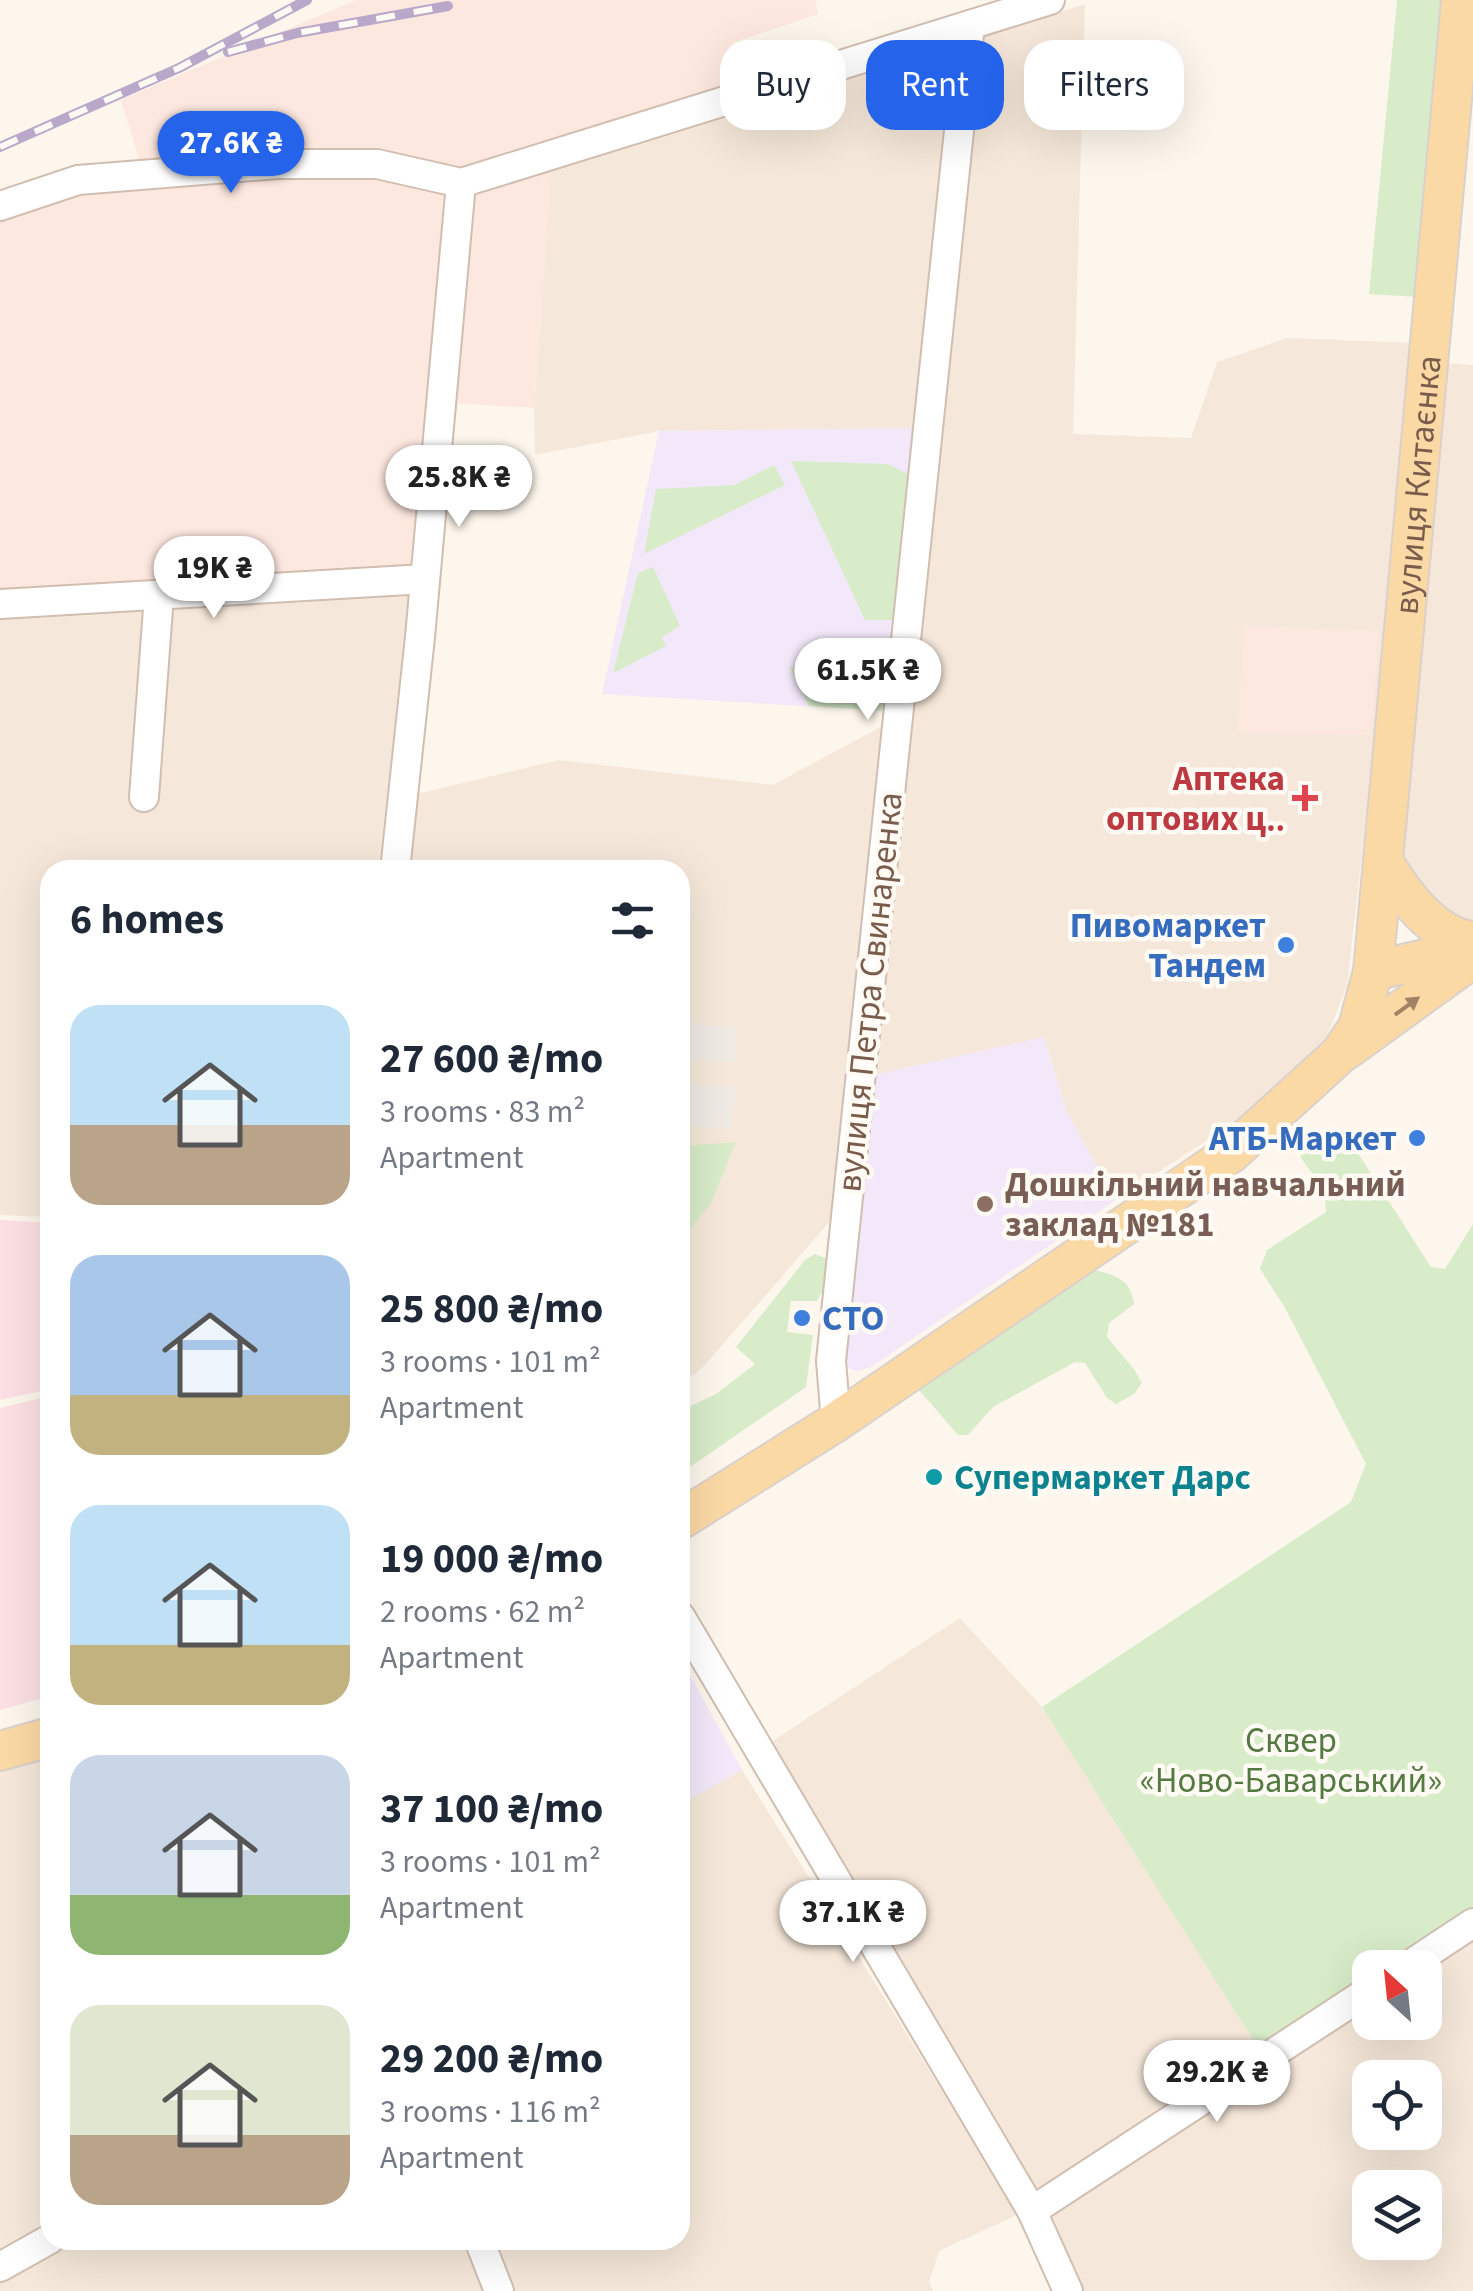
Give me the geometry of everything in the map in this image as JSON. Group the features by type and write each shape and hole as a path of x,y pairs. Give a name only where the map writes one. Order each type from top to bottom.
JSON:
{"main road":[{"name":"вулиця Китаєнка","path":"1340,1054 1358,1027 1372,971 1461,0"},
{"path":"1383,860 1398,887 1425,915 1448,933 1473,945"},
{"path":"1372,971 1473,945"},
{"path":"690,1514 836,1422 1230,1154 1340,1054 1473,958"},
{"path":"0,1752 40,1740"}],"street":[{"path":"0,206 78,180 277,164 377,164 461,184 1050,0"},
{"name":"вулиця Петра Свинаренка","path":"836,1422 831,1361 970,25"},
{"path":"396,860 461,184"},
{"path":"0,604 425,579"},
{"path":"144,797 160,596"},
{"path":"690,1633 1032,2210 1068,2291"},
{"path":"1433,1950 1473,1924"},
{"path":"1032,2210 1352,2002"},
{"path":"0,2268 40,2245"},
{"path":"482,2250 499,2291"}],"shaded area":[{"path":"356,0 815,0 818,14 741,40 720,40 719,97 553,149 534,408 436,402 420,575 0,600 0,200 141,166 121,100"},
{"path":"1085,4 1084,40 1024,40 1024,130 1081,130 1073,434 1191,438 1217,362 1287,338 1420,343 1347,986 1323,1046 1244,1116 1116,1200 1067,1113 1044,1037 859,1207 832,1219 690,1378 690,860 409,860 417,794 559,760 773,785 888,723 915,428 659,431 535,455 534,408 551,172 720,119 720,130 846,130 846,79 866,73 866,130 1004,130 1004,40 971,40"},
{"path":"1448,363 1473,365 1473,933 1399,871"},
{"path":"915,428 886,711 602,694 659,431"},
{"path":"412,590 379,860 40,860 40,1217 0,1215 0,614"},
{"path":"1244,626 1379,631 1371,735 1238,733"},
{"path":"690,1023 738,1028 734,1063 690,1059"},
{"name":"Дошкільний навчальний заклад №181","path":"1044,1037 1067,1113 1116,1200 871,1367 857,1371 848,1368 842,1359 874,1075"},
{"path":"690,1083 736,1087 731,1129 690,1126"},
{"path":"0,1220 40,1222 40,1391 0,1400"},
{"path":"40,1398 40,1699 0,1710 0,1408"},
{"path":"960,1618 1042,1707 1259,2048 1352,1989 1352,2040 1442,2040 1442,1950 1411,1950 1473,1910 1473,2291 1078,2291 768,1744"},
{"path":"690,1675 742,1770 690,1799"},
{"path":"40,1748 40,2250 690,2250 690,1799 742,1770 1019,2214 939,2251 929,2282 933,2291 0,2291 0,1759"}],"green space":[{"path":"1397,0 1443,0 1418,297 1369,294"},
{"path":"791,461 887,464 911,475 896,620 865,620"},
{"path":"774,465 785,485 644,554 656,489 735,485"},
{"path":"653,567 680,626 662,637 666,646 613,673 638,573"},
{"path":"844,642 893,648 886,711 809,706 790,668"},
{"name":"Сквер «Ново-Баварський»","path":"1323,1129 1354,1147 1431,1267 1445,1269 1473,1224 1473,1910 1411,1950 1352,1950 1352,1989 1259,2049 1042,1707 1351,1502 1366,1464 1284,1306 1260,1269 1267,1250 1326,1212 1325,1191 1301,1158 1303,1138"},
{"path":"736,1142 711,1203 690,1229 690,1145"},
{"path":"815,1254 828,1259 824,1288 817,1301 791,1301 787,1332 813,1335 806,1387 690,1467 690,1404 716,1394 755,1364 736,1347 805,1260"},
{"path":"1089,1269 1119,1279 1132,1295 1134,1304 1109,1323 1107,1337 1142,1383 1134,1394 1116,1404 1107,1398 1085,1363 1075,1362 993,1407 968,1435 958,1435 919,1390 920,1370"}],"railway":[{"path":"0,147 179,68 307,0"},
{"path":"228,52 297,33 448,6"}],"place":[{"name":"Аптека оптових ц‥","path":"1305,798"},
{"name":"Пивомаркет Тандем","path":"1286,945"},
{"name":"АТБ-Маркет","path":"1417,1138"},
{"name":"Дошкільний навчальний заклад №181","path":"985,1204"},
{"name":"СТО","path":"802,1318"},
{"name":"Супермаркет Дарс","path":"934,1477"}]}
